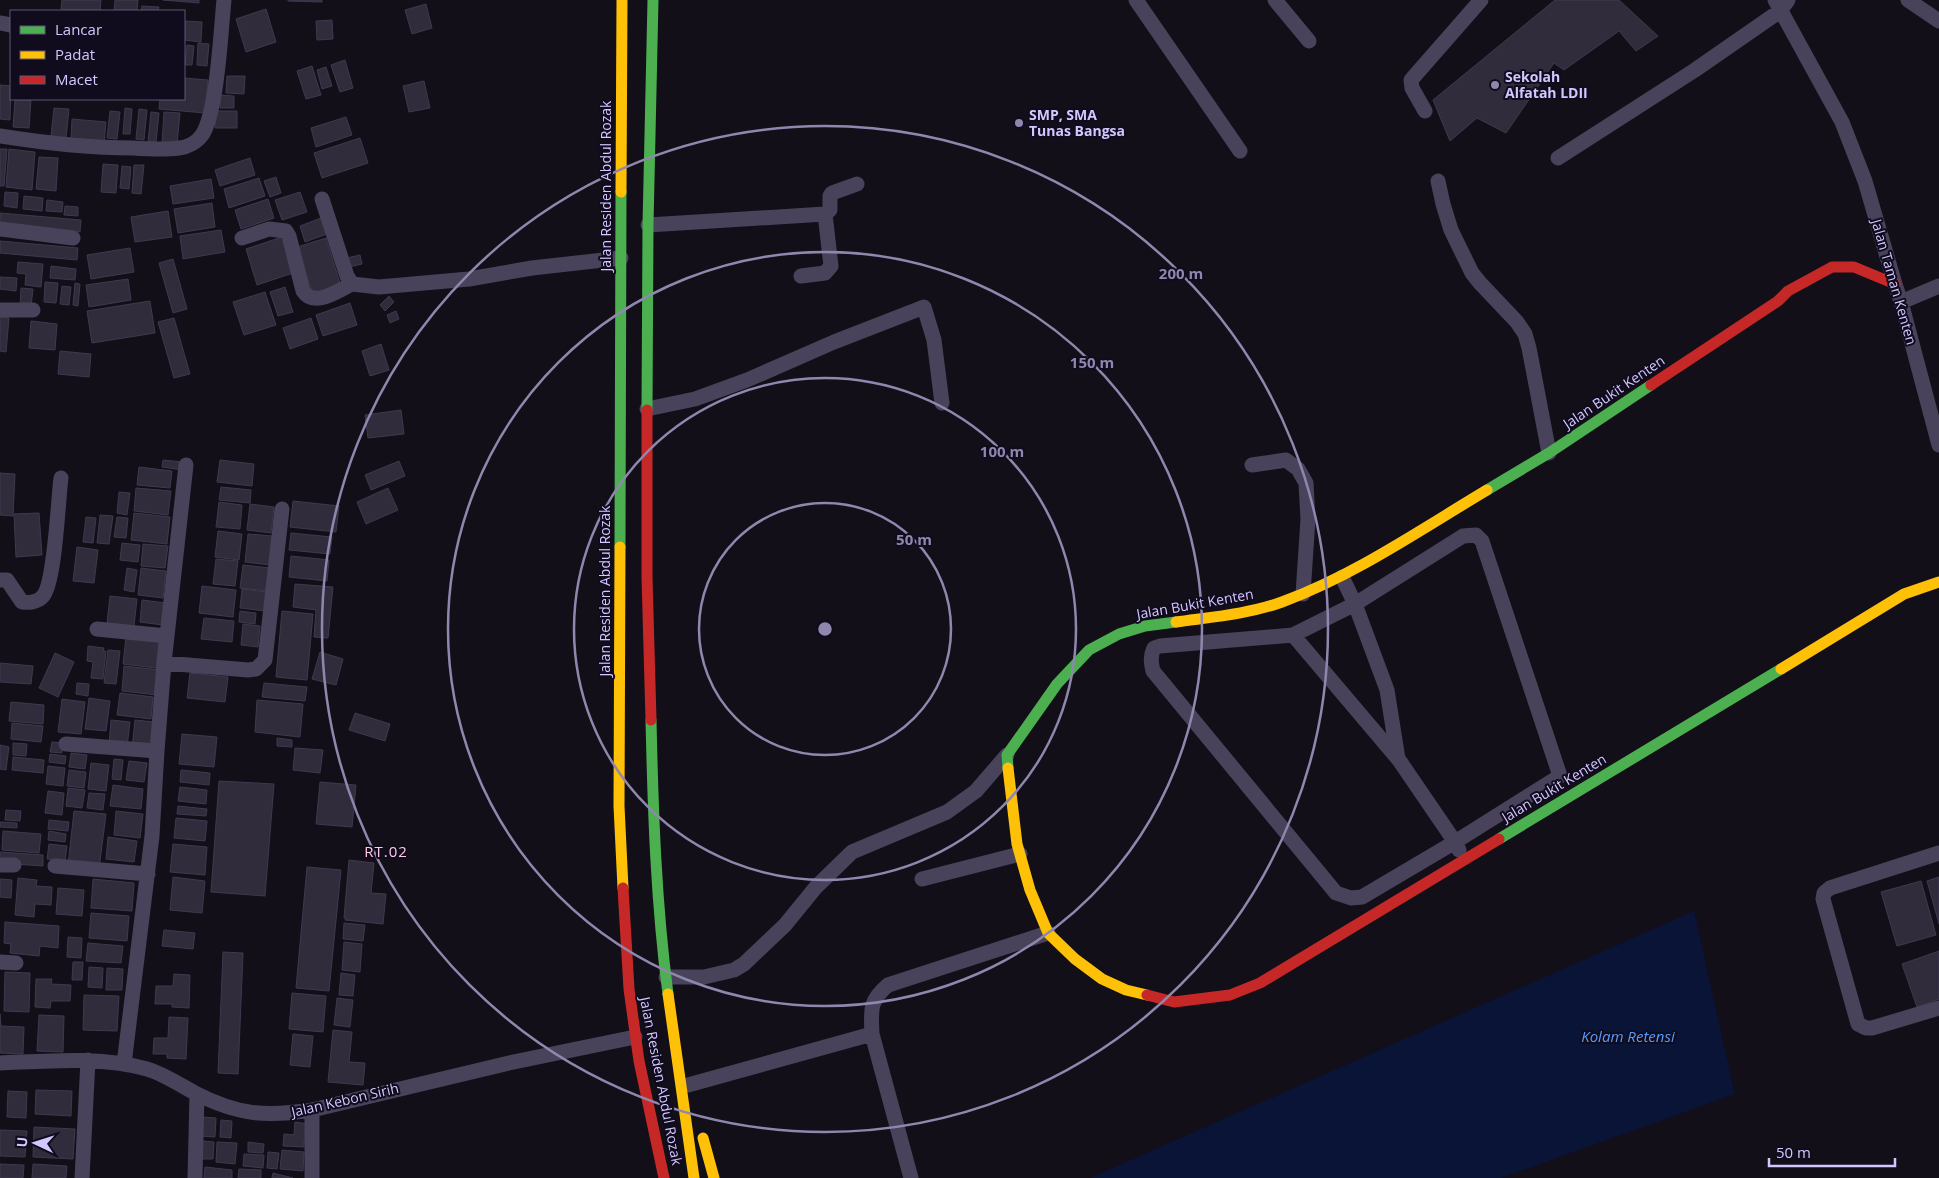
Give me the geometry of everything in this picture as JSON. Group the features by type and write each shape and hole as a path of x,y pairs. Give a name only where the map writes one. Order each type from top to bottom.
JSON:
{"main road":[{"name":"Jalan Residen Abdul Rozak","path":"622,0 619,806 625,946 635,1037 664,1178"},
{"name":"Jalan Residen Abdul Rozak","path":"653,0 648,225 647,409 647,578 653,814 660,935 694,1178"},
{"name":"Jalan Bukit Kenten","path":"1895,284 1854,267 1832,268 1788,291 1778,301 1549,453 1342,577 1280,603 1232,614 1145,626 1119,634 1089,650 1057,684 1007,755 1017,844 1030,890 1048,933 1075,959 1102,979 1126,990 1174,1002 1230,995 1260,983 1904,594 1939,582"},
{"path":"676,1045 714,1178"},
{"path":"639,1061 647,1153"}],"street":[{"path":"0,136 51,144 115,148 180,148 194,143 206,129 210,114 219,55 224,0"},
{"path":"1136,0 1240,151"},
{"path":"1275,0 1309,41"},
{"path":"1424,111 1411,80 1481,0"},
{"path":"1908,0 1939,21"},
{"path":"1558,158 1695,70 1781,4"},
{"name":"Jalan Taman Kenten","path":"1781,4 1842,122 1865,181 1902,302 1939,445"},
{"path":"1438,180 1451,230 1472,273 1480,284 1517,322 1525,334 1549,453"},
{"path":"648,225 825,214 830,210 830,196 832,193 857,184"},
{"path":"322,199 347,276 352,284"},
{"path":"801,276 825,273 831,266 825,214"},
{"path":"0,229 73,238"},
{"path":"242,238 269,229 286,231 303,290 307,297 312,299 320,299 352,284 379,287 469,279 532,268 621,258"},
{"path":"1902,302 1939,286"},
{"path":"647,409 695,399 748,380 834,342 924,307 934,340 942,403"},
{"path":"0,310 33,310"},
{"path":"1252,465 1286,460 1298,469 1306,483 1308,519 1303,594"},
{"path":"124,1064 152,836 164,663 186,465"},
{"path":"0,580 8,580 22,602 29,603 43,596 49,585 61,478"},
{"path":"164,663 248,670 256,669 265,660 282,509"},
{"path":"1476,535 1482,541 1560,776 1455,842 1362,897 1340,896 1153,671 1151,663 1151,655 1154,648 1160,646 1293,636 1355,604 1463,536 1476,535"},
{"path":"1342,577 1355,604 1387,690 1399,760"},
{"path":"97,630 167,636"},
{"path":"1293,636 1399,760 1455,842 1464,860"},
{"path":"66,744 157,751"},
{"path":"666,977 704,976 734,970 744,964 785,925 816,887 852,852 947,812 976,791 1007,755"},
{"path":"922,879 1020,854"},
{"path":"1939,854 1830,888 1824,893 1823,899 1858,1024 1866,1028 1872,1028 1939,1008"},
{"path":"55,866 148,874"},
{"path":"911,1178 872,1034 872,1013 875,998 888,985 1048,933"},
{"path":"0,962 16,964"},
{"path":"688,1086 872,1034"},
{"name":"Jalan Kebon Sirih","path":"0,1063 88,1060 124,1064 150,1070 197,1094 230,1108 252,1114 288,1114 312,1110 508,1063 635,1037"},
{"path":"82,1178 88,1060"},
{"path":"195,1178 197,1094"},
{"path":"312,1110 312,1178"}],"water":[{"name":"Kolam Retensi","path":"1694,911 1735,1094 1501,1178 1090,1178"}],"building":[{"path":"62,0 101,0 100,10 61,9"},
{"path":"115,0 138,0 137,10 114,10"},
{"path":"163,0 199,0 199,3"},
{"path":"322,0 322,2 288,1"},
{"name":"Sekolah Alfatah LDII","path":"1555,0 1619,0 1658,36 1636,51 1619,31 1564,70 1554,63 1506,133 1477,118 1450,141 1433,100"},
{"path":"426,4 432,28 412,34 405,10"},
{"path":"142,6 159,7 158,10 141,10"},
{"path":"266,9 276,42 246,52 236,19"},
{"path":"332,20 333,39 317,40 316,21"},
{"path":"185,21 202,22 201,42 185,40"},
{"path":"198,43 209,44 207,66 197,65"},
{"path":"187,45 194,46 192,65 185,65"},
{"path":"345,60 353,88 340,92 331,65"},
{"path":"312,66 321,95 306,99 297,71"},
{"path":"326,67 332,86 322,89 317,70"},
{"path":"227,76 245,76 244,94 226,93"},
{"path":"185,78 208,80 205,113 159,109 160,100 185,100"},
{"path":"424,81 430,108 409,112 403,86"},
{"path":"0,85 10,86 10,120 0,119"},
{"path":"220,95 234,96 234,108 220,108"},
{"path":"15,100 31,100 29,128 13,127"},
{"path":"54,108 69,109 66,138 51,136"},
{"path":"125,108 132,109 130,134 123,134"},
{"path":"139,109 147,110 144,140 136,139"},
{"path":"110,111 120,112 117,139 107,138"},
{"path":"216,111 237,111 237,128 215,128"},
{"path":"151,112 159,113 156,142 148,142"},
{"path":"164,112 180,113 177,144 162,143"},
{"path":"346,117 352,135 316,147 311,128"},
{"path":"72,119 106,122 104,143 71,140"},
{"path":"360,138 368,163 322,178 314,153"},
{"path":"0,149 7,149 4,186 0,186"},
{"path":"9,149 35,152 32,190 6,187"},
{"path":"39,157 58,158 56,191 36,189"},
{"path":"250,158 255,175 220,186 215,170"},
{"path":"103,164 118,165 116,193 101,192"},
{"path":"134,165 144,165 141,194 132,193"},
{"path":"122,166 131,167 129,189 120,188"},
{"path":"276,177 281,193 270,197 264,181"},
{"path":"259,178 265,196 229,208 224,189"},
{"path":"211,179 214,198 173,204 170,186"},
{"path":"5,192 18,193 17,208 4,206"},
{"path":"300,192 307,212 282,220 275,200"},
{"path":"24,196 43,198 42,211 23,209"},
{"path":"268,199 274,218 241,229 235,210"},
{"path":"47,200 63,202 62,212 46,211"},
{"path":"212,203 215,227 178,233 174,209"},
{"path":"65,206 78,207 78,216 64,215"},
{"path":"168,211 172,237 135,242 131,217"},
{"path":"0,213 81,220 80,232 0,225"},
{"path":"321,218 327,234 305,242 300,226"},
{"path":"221,230 225,252 183,259 180,236"},
{"path":"285,236 296,272 257,285 246,249"},
{"path":"326,238 341,286 313,295 297,247"},
{"path":"0,241 78,248 77,260 0,253"},
{"path":"130,248 134,272 91,279 87,255"},
{"path":"360,255 362,264 349,267 347,258"},
{"path":"173,259 187,309 173,313 159,263"},
{"path":"18,262 43,264 41,287 25,285 26,274 17,273"},
{"path":"51,266 76,269 75,280 50,278"},
{"path":"0,277 17,278 16,291 0,289"},
{"path":"128,279 131,300 89,307 86,285"},
{"path":"45,282 58,283 56,303 44,302"},
{"path":"75,283 80,284 78,306 73,305"},
{"path":"62,286 71,287 69,305 60,304"},
{"path":"285,287 293,312 278,316 270,292"},
{"path":"21,288 33,289 31,307 20,306"},
{"path":"265,292 276,325 244,335 233,302"},
{"path":"389,296 394,302 385,311 380,305"},
{"path":"150,301 155,333 92,343 87,311"},
{"path":"350,303 357,325 323,336 316,315"},
{"path":"396,311 399,319 390,323 387,315"},
{"path":"0,317 9,318 6,352 0,351"},
{"path":"174,318 190,374 174,378 158,322"},
{"path":"311,318 318,339 290,349 283,328"},
{"path":"31,321 57,324 55,350 29,348"},
{"path":"381,344 389,370 370,376 362,351"},
{"path":"60,351 91,354 89,377 58,374"},
{"path":"401,410 404,434 368,438 365,415"},
{"path":"163,460 183,462 182,470 162,467"},
{"path":"220,460 254,464 252,486 217,482"},
{"path":"399,461 405,476 371,490 365,475"},
{"path":"139,467 172,471 170,488 137,485"},
{"path":"0,473 15,474 13,516 0,515"},
{"path":"221,487 251,490 250,503 219,500"},
{"path":"136,488 171,491 168,515 134,511"},
{"path":"388,488 398,510 366,524 357,502"},
{"path":"119,492 130,493 127,515 117,513"},
{"path":"293,501 339,506 336,532 290,527"},
{"path":"219,502 242,505 240,529 216,527"},
{"path":"250,504 274,507 271,533 247,530"},
{"path":"39,513 42,555 16,557 14,514"},
{"path":"134,513 170,517 167,544 131,540"},
{"path":"100,515 113,516 109,544 97,543"},
{"path":"86,517 96,518 93,543 83,542"},
{"path":"117,517 128,518 126,538 114,537"},
{"path":"218,531 242,534 239,560 215,557"},
{"path":"291,533 332,537 330,554 289,550"},
{"path":"248,534 273,536 270,565 245,562"},
{"path":"122,543 140,545 138,562 120,560"},
{"path":"143,544 168,546 165,568 141,566"},
{"path":"77,547 98,550 94,583 73,581"},
{"path":"291,556 329,560 327,581 289,577"},
{"path":"216,559 238,561 235,586 213,584"},
{"path":"243,565 270,568 268,591 240,588"},
{"path":"127,568 137,570 134,592 124,590"},
{"path":"141,568 166,571 163,598 138,595"},
{"path":"295,584 333,587 328,638 314,637 316,610 293,607"},
{"path":"202,586 236,590 233,617 199,613"},
{"path":"242,589 267,592 265,611 240,608"},
{"path":"110,596 137,599 134,626 107,623"},
{"path":"142,600 166,603 163,625 140,622"},
{"path":"240,611 256,613 255,624 239,622"},
{"path":"282,611 313,614 307,680 276,677"},
{"path":"204,618 234,621 232,642 201,639"},
{"path":"243,624 260,626 258,647 241,645"},
{"path":"126,637 159,641 156,668 123,664"},
{"path":"88,646 104,648 103,651 106,651 103,679 91,678 93,662 87,661"},
{"path":"108,650 120,651 116,684 104,683"},
{"path":"320,652 343,659 336,685 312,679"},
{"path":"55,653 74,662 58,697 39,688"},
{"path":"0,663 33,666 31,684 0,682"},
{"path":"124,666 160,670 157,695 122,691"},
{"path":"190,673 228,677 225,702 187,698"},
{"path":"77,683 89,684 88,696 76,694"},
{"path":"264,683 307,687 305,701 262,697"},
{"path":"120,693 153,697 151,719 117,715"},
{"path":"89,698 110,701 106,731 85,729"},
{"path":"62,699 85,702 81,734 58,732"},
{"path":"257,700 303,704 300,737 255,732"},
{"path":"11,702 44,705 43,724 9,721"},
{"path":"355,713 390,724 385,741 349,730"},
{"path":"111,720 130,722 127,747 109,745"},
{"path":"135,720 154,722 151,751 132,748"},
{"path":"12,723 43,726 41,742 11,739"},
{"path":"182,734 217,737 214,767 179,764"},
{"path":"277,738 292,740 292,747 277,746"},
{"path":"52,742 63,743 62,753 50,752"},
{"path":"13,743 27,744 26,756 13,755"},
{"path":"0,745 9,747 6,770 0,769"},
{"path":"295,748 323,750 320,773 293,770"},
{"path":"71,753 87,755 85,769 69,767"},
{"path":"50,754 66,756 65,764 49,762"},
{"path":"13,757 44,760 43,773 12,770"},
{"path":"114,759 123,760 121,780 112,779"},
{"path":"129,761 147,763 144,782 126,780"},
{"path":"91,763 109,765 106,791 88,789"},
{"path":"48,766 65,768 63,786 46,784"},
{"path":"69,770 86,772 84,788 67,786"},
{"path":"181,770 210,773 209,785 180,782"},
{"path":"219,781 274,784 265,896 211,892"},
{"path":"320,782 356,785 352,827 316,824"},
{"path":"113,785 143,789 141,809 110,806"},
{"path":"180,787 207,790 206,804 178,801"},
{"path":"68,788 85,790 82,808 66,806"},
{"path":"48,791 64,793 62,815 45,813"},
{"path":"89,793 105,794 103,810 87,808"},
{"path":"178,806 207,809 206,816 177,814"},
{"path":"6,810 21,811 20,821 5,820"},
{"path":"74,811 106,814 99,869 68,865"},
{"path":"116,811 143,814 140,838 114,835"},
{"path":"176,818 207,821 205,841 174,838"},
{"path":"49,820 69,822 68,831 48,829"},
{"path":"0,822 17,823 17,828 0,827"},
{"path":"3,831 41,834 39,853 2,850"},
{"path":"49,831 66,834 65,842 48,840"},
{"path":"108,837 137,841 134,862 106,859"},
{"path":"49,844 67,846 65,861 47,859"},
{"path":"173,844 207,847 205,875 170,872"},
{"path":"0,852 43,855 43,866 0,863"},
{"path":"349,860 374,863 371,893 386,894 383,924 345,920"},
{"path":"307,867 341,870 329,991 296,988"},
{"path":"173,877 205,881 202,913 170,910"},
{"path":"1939,877 1939,924 1927,881"},
{"path":"18,878 37,880 36,886 52,887 51,905 35,904 34,917 15,915"},
{"path":"0,879 12,880 11,898 0,897"},
{"path":"93,879 134,883 132,911 91,908"},
{"path":"1921,881 1936,935 1897,946 1881,892"},
{"path":"58,888 84,890 82,916 56,914"},
{"path":"91,913 129,916 127,941 89,938"},
{"path":"5,922 59,926 58,948 40,946 39,956 10,953 11,944 4,943"},
{"path":"344,923 365,925 363,941 343,939"},
{"path":"164,930 195,933 193,949 162,946"},
{"path":"68,937 82,938 81,958 67,957"},
{"path":"344,942 362,944 360,972 342,970"},
{"path":"88,943 123,946 121,963 86,961"},
{"path":"1939,951 1939,999 1917,1007 1902,964"},
{"path":"223,952 243,953 238,1074 218,1073"},
{"path":"73,962 83,962 82,980 72,980"},
{"path":"89,967 103,968 102,988 88,987"},
{"path":"107,968 123,969 122,990 106,990"},
{"path":"5,972 30,973 29,1012 4,1011"},
{"path":"341,973 355,975 353,996 339,995"},
{"path":"174,974 190,975 189,1008 172,1007 172,1004 155,1004 156,986 173,986"},
{"path":"36,979 52,979 51,984 71,985 70,1001 51,1001 50,1008 35,1007"},
{"path":"292,993 326,996 323,1032 289,1029"},
{"path":"84,995 119,996 117,1031 83,1030"},
{"path":"337,998 353,1000 350,1027 334,1025"},
{"path":"0,1014 1,1026 24,1027 23,1054 0,1053"},
{"path":"39,1015 64,1016 63,1052 37,1051"},
{"path":"169,1017 188,1018 186,1059 167,1058 167,1054 153,1054 154,1038 168,1038"},
{"path":"333,1030 352,1032 349,1062 365,1063 363,1085 328,1082"},
{"path":"293,1034 313,1036 310,1067 290,1065"},
{"path":"36,1090 72,1091 71,1116 35,1114"},
{"path":"8,1091 27,1092 26,1118 7,1117"},
{"path":"202,1117 216,1118 215,1137 200,1136"},
{"path":"221,1120 232,1121 231,1138 220,1137"},
{"path":"295,1122 308,1124 304,1147 283,1146 284,1134 294,1135"},
{"path":"34,1127 75,1129 73,1159 33,1157"},
{"path":"0,1130 27,1131 25,1157 0,1156"},
{"path":"203,1141 214,1142 213,1159 202,1159"},
{"path":"217,1142 237,1143 235,1164 216,1162"},
{"path":"248,1142 264,1144 263,1153 248,1152"},
{"path":"282,1150 304,1152 303,1171 280,1169"},
{"path":"268,1152 279,1153 277,1169 267,1168"},
{"path":"244,1154 264,1155 263,1168 243,1166"},
{"path":"0,1164 24,1165 23,1178 0,1178"},
{"path":"33,1164 67,1166 66,1178 32,1178"},
{"path":"205,1167 232,1170 232,1178 204,1178"},
{"path":"239,1169 261,1170 261,1178 238,1178"},
{"path":"273,1173 293,1178 272,1178"}],"traffic: fast":[{"path":"647,410 648,225 653,0"},
{"path":"620,547 621,192"},
{"path":"1487,490 1549,453 1651,385"},
{"path":"1008,768 1007,755 1057,684 1089,650 1119,634 1145,626 1176,622"},
{"path":"1499,839 1781,669"},
{"path":"651,720 658,891 668,994"}],"traffic: slow":[{"path":"621,192 622,0"},
{"path":"1176,622 1230,615 1269,606 1309,591 1387,551 1487,490"},
{"path":"620,547 619,806 623,888"},
{"path":"1781,669 1904,594 1939,582"},
{"path":"1008,768 1017,844 1030,890 1048,933 1075,959 1102,979 1126,990 1147,995"},
{"path":"668,994 694,1178"},
{"path":"703,1138 714,1178"}],"traffic: jam":[{"path":"1651,385 1778,301 1788,291 1832,267 1854,267 1895,284"},
{"path":"647,410 647,577 651,720"},
{"path":"1147,995 1174,1002 1230,995 1260,983 1499,839"},
{"path":"623,888 629,989 639,1061 664,1178"}],"place":[{"name":"Sekolah Alfatah LDII","path":"1495,85"},
{"name":"SMP, SMA Tunas Bangsa","path":"1019,123"}],"district":[{"name":"RT.02","path":"386,852"}]}
